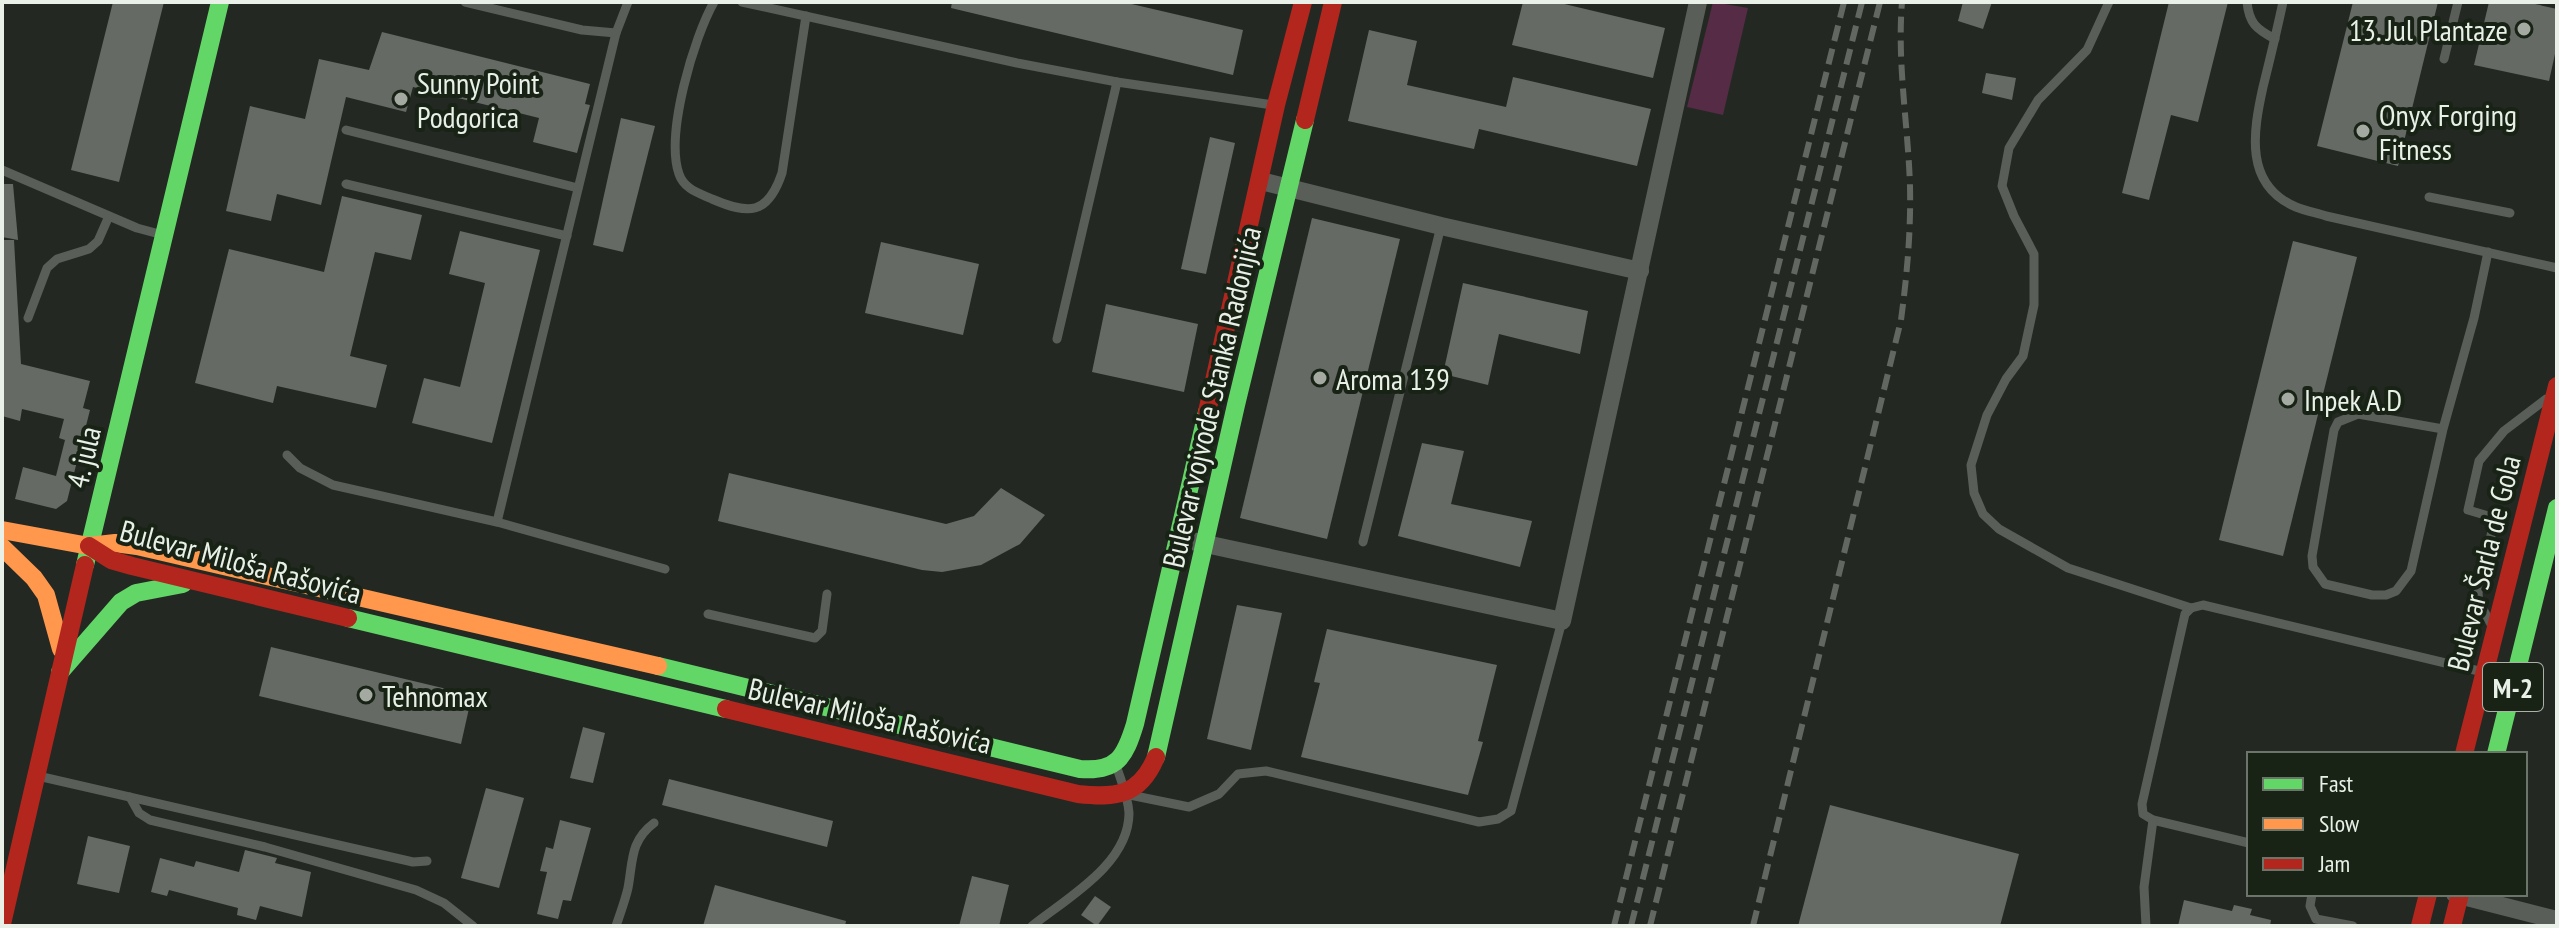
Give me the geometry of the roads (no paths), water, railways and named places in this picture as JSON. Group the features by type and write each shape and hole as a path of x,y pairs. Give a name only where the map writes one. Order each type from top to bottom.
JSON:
{"street":[{"name":"4. jula","path":"2,924 8,871 35,775 220,2"},
{"name":"Bulevar vojvode Stanka Radonjića","path":"1115,764 1129,746 1276,105 1303,2"},
{"name":"Bulevar vojvode Stanka Radonjića","path":"1127,795 1147,778 1160,747 1205,542 1333,2"},
{"path":"1178,538 1562,621 1698,2"},
{"path":"1261,181 1640,271"},
{"name":"Bulevar Šarla de Gola","path":"2464,752 2495,632 2513,525 2556,389"},
{"name":"Bulevar Šarla de Gola","path":"2496,752 2557,508"},
{"path":"2,530 89,546"},
{"name":"Bulevar Miloša Rašovića","path":"89,546 115,543 137,546 641,662 1080,769 1095,771 1115,764"},
{"name":"Bulevar Miloša Rašovića","path":"89,546 111,560 1078,794 1127,795"},
{"path":"2,547 34,578 46,595 62,653"},
{"path":"58,674 121,602 136,593 158,587 199,582"},
{"path":"2420,926 2428,896"},
{"path":"2452,926 2458,896"},
{"path":"2466,896 2557,920"}],"lane":[{"path":"465,2 582,30 616,33"},
{"path":"497,522 616,33 628,2"},
{"path":"714,2 702,27 677,114 676,159 684,183 691,189 736,210 762,206 778,185 806,16"},
{"path":"742,2 1017,63 1117,82 1276,105"},
{"path":"2109,2 2087,50 2038,100 2009,148 2002,186 2034,254 2034,305 2023,356 2006,379 1987,415 1971,465 1974,493 1983,514 1999,529 2068,568 2191,608"},
{"path":"2247,2 2249,20 2257,30 2275,39"},
{"path":"2283,2 2253,135 2258,166 2270,186 2296,207 2557,268"},
{"path":"2444,59 2458,2"},
{"path":"1057,339 1117,82"},
{"path":"346,130 578,188"},
{"path":"2,170 109,216 166,236"},
{"path":"346,184 567,236"},
{"path":"2429,197 2510,213"},
{"path":"28,318 47,268 57,259 89,249 98,241 109,216"},
{"path":"1363,542 1441,226"},
{"path":"2443,429 2358,414 2338,422 2334,430 2312,556 2313,567 2325,584 2372,595 2396,591 2411,571 2488,252"},
{"path":"2513,525 2468,510 2479,461 2504,431 2556,389"},
{"path":"287,455 300,468 333,485 497,522 665,569"},
{"path":"2495,518 2478,593 2479,602 2495,632"},
{"path":"708,614 815,638 822,631 827,594"},
{"path":"2247,843 2153,820 2143,814 2142,804 2185,614 2191,608 2203,605 2484,673"},
{"path":"1127,795 1189,807 1219,794 1238,774 1266,771 1479,822 1498,819 1511,811 1562,621"},
{"path":"1032,926 1112,862 1124,836 1129,815 1127,795 1115,764"},
{"path":"35,775 413,862 427,861"},
{"path":"130,797 139,813 150,820 265,847 416,890 444,903 473,926"},
{"path":"2146,926 2144,887 2153,820"},
{"path":"616,926 628,891 634,852 641,833 654,823"},
{"path":"2312,896 2310,906 2316,919 2353,926"}],"railway":[{"path":"1614,926 1844,2"},
{"path":"1631,926 1862,2"},
{"path":"1650,926 1880,2"},
{"path":"1753,926 1901,320 1910,203 1901,48 1902,2"}],"place":[{"name":"13. Jul Plantaze","path":"2524,29"},
{"name":"Sunny Point Podgorica","path":"401,99"},
{"name":"Onyx Forging Fitness","path":"2363,131"},
{"name":"Aroma 139","path":"1320,378"},
{"name":"Inpek A.D","path":"2288,399"},
{"name":"Tehnomax","path":"366,695"}]}
